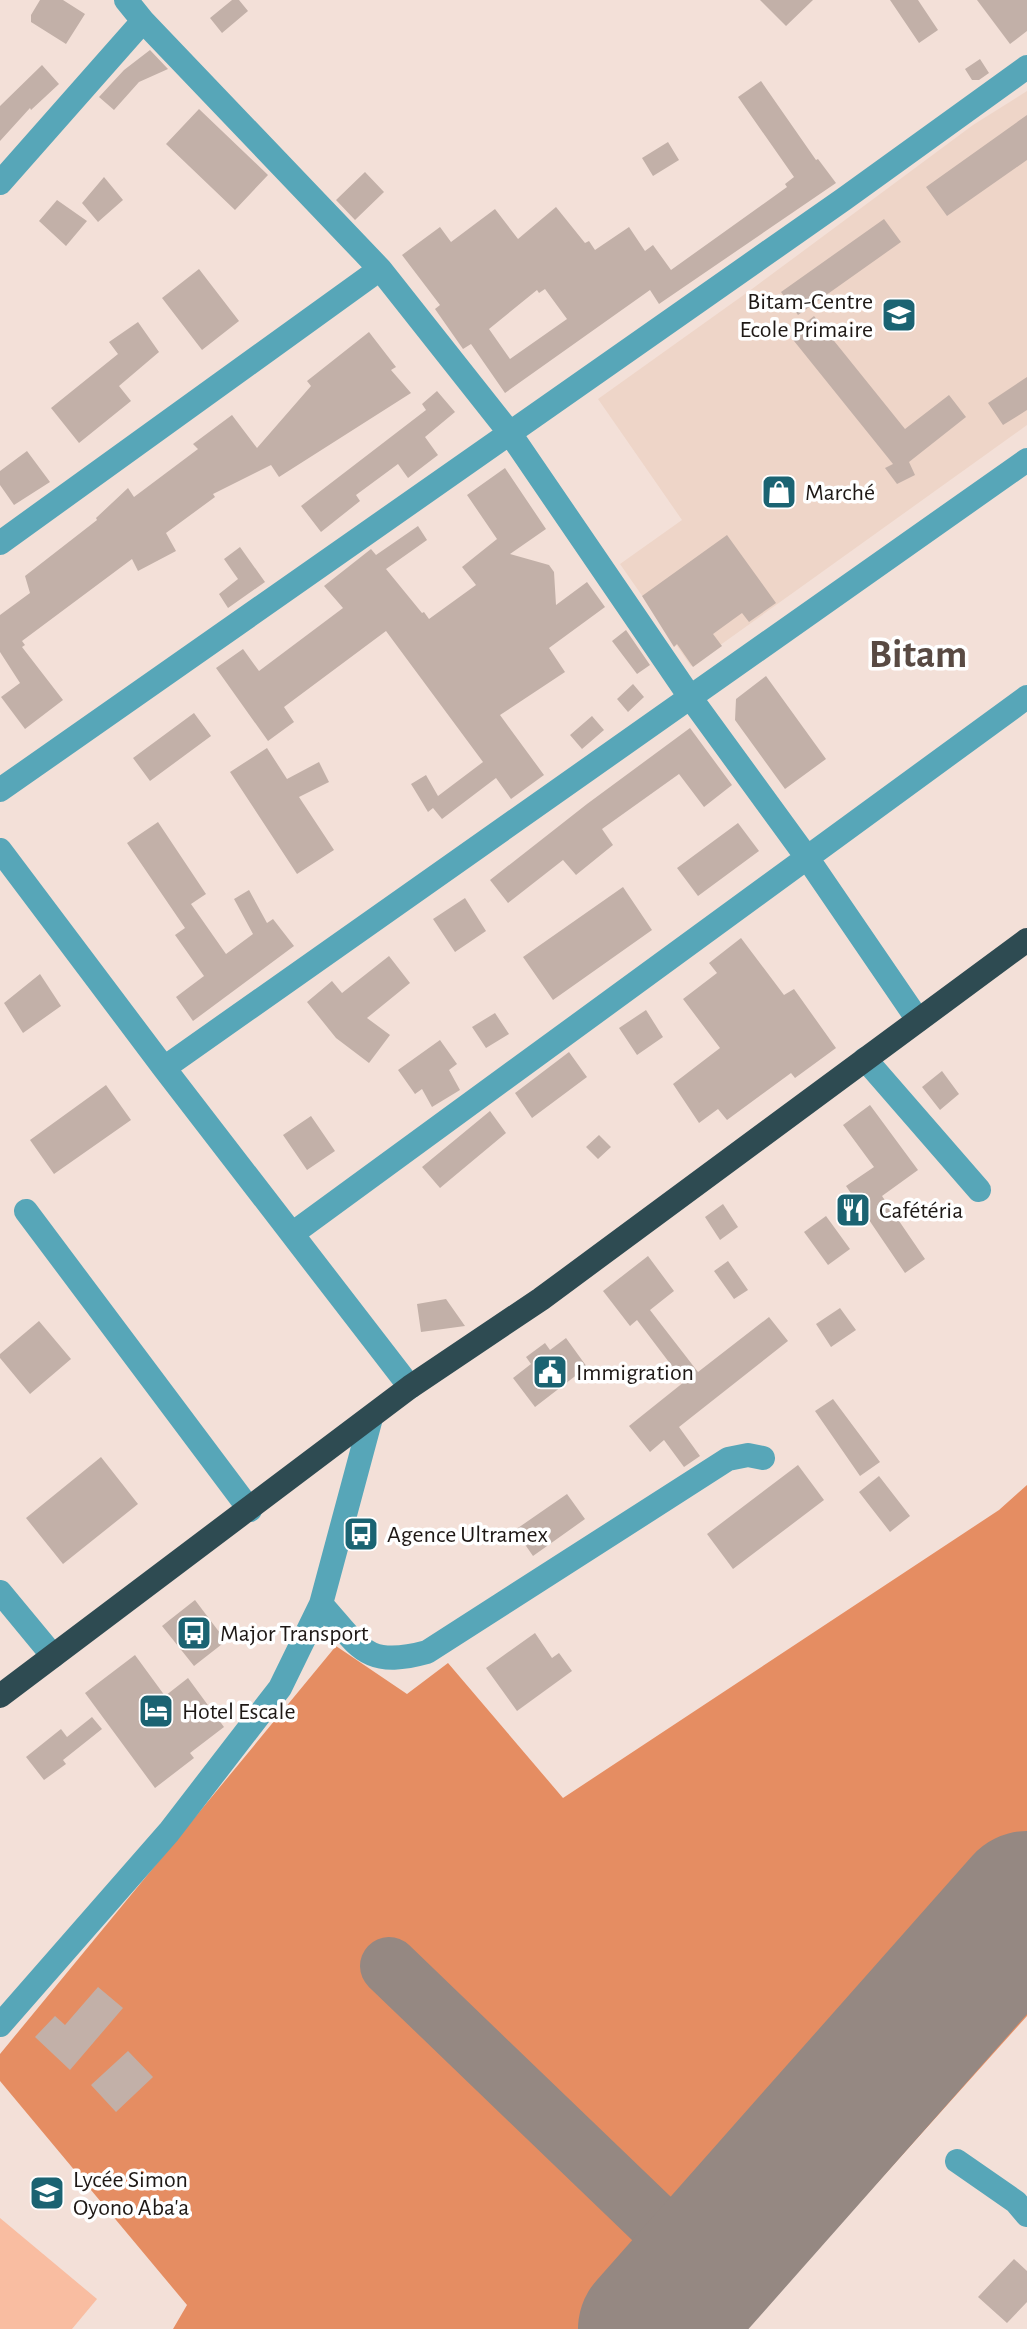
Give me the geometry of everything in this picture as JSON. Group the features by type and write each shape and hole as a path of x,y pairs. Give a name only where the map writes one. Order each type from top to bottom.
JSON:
{"highway":[{"path":"0,1696 410,1387 541,1299 1027,940"}],"street":[{"path":"126,0 380,269 509,432 690,697 808,859 918,1020"},
{"path":"0,183 143,21"},
{"path":"0,790 844,199 1027,67"},
{"path":"0,543 380,269"},
{"path":"164,1068 1027,460"},
{"path":"292,1234 1027,697"},
{"path":"0,850 410,1387"},
{"path":"865,1059 979,1190"},
{"path":"26,1211 250,1510"},
{"path":"0,2025 169,1832 280,1688 321,1604 371,1418"},
{"path":"321,1604 359,1646 379,1659 398,1660 427,1652 728,1459 748,1455 763,1458"},
{"path":"0,1592 53,1656"},
{"path":"957,2161 1016,2202 1027,2215"}],"shaded area":[{"path":"1027,91 1027,425 691,666 620,564 682,520 598,399 973,125"},
{"path":"1027,1485 1027,2016 746,2329 173,2329 187,2305 0,2081 0,2054 336,1646 407,1694 448,1663 563,1798 999,1510"},
{"path":"0,2218 97,2299 72,2329 0,2329"}],"building":[{"path":"40,0 63,0 85,14 66,44 31,22 31,15"},
{"path":"232,0 239,0 248,11 222,33 210,18"},
{"path":"760,0 813,0 786,26"},
{"path":"890,0 918,0 938,30 919,43"},
{"path":"977,0 1027,0 1027,31 1010,44"},
{"path":"150,50 168,69 139,82 114,110 99,97 124,70"},
{"path":"980,59 989,73 979,80 972,80 965,69"},
{"path":"42,65 59,84 30,108 0,141 0,106"},
{"path":"761,81 816,160 836,183 659,304 650,290 505,393 471,344 463,349 435,309 440,305 402,255 440,227 451,242 495,209 518,239 556,207 585,243 589,241 595,250 629,227 645,251 653,245 671,270 787,187 785,184 794,177 738,97","holes":["545,289 567,319 510,359 489,329 537,290 539,293"]},
{"path":"199,109 268,175 235,210 166,144"},
{"path":"1027,115 1027,160 947,216 926,187"},
{"path":"668,142 679,160 653,176 642,158"},
{"path":"365,172 384,192 355,220 336,200"},
{"path":"104,177 123,200 98,222 82,203"},
{"path":"57,200 87,221 66,246 39,221"},
{"path":"884,219 901,242 798,315 781,292"},
{"path":"199,269 239,321 202,350 162,298"},
{"path":"814,316 905,429 949,395 966,417 909,462 915,475 897,484 885,468 893,464 790,336"},
{"path":"138,322 159,352 119,386 131,401 79,443 51,408 118,354 109,342"},
{"path":"369,332 396,367 391,370 411,393 279,477 271,465 213,494 215,497 166,533 176,551 138,571 132,559 22,641 25,645 22,647 63,700 25,729 1,697 20,683 0,652 0,615 30,593 25,576 97,520 128,488 134,497 198,449 193,444 232,415 257,448 311,386 307,381"},
{"path":"1027,377 1027,410 1003,425 988,403"},
{"path":"437,391 455,412 425,437 438,455 408,478 398,464 356,495 360,501 321,532 301,506 426,410 422,404"},
{"path":"27,451 50,482 14,505 0,485 0,471"},
{"path":"505,468 546,529 510,554 549,565 554,572 556,605 587,582 605,607 549,648 565,672 500,715 544,775 511,799 496,778 442,819 433,808 428,812 411,784 426,775 438,796 483,762 386,631 284,707 294,722 268,741 216,668 243,649 259,671 343,608 324,586 371,549 376,555 418,526 427,540 386,569 429,619 476,585 462,567 497,539 467,495"},
{"path":"727,535 776,603 749,622 742,613 713,634 722,646 693,667 677,644 674,647 642,596"},
{"path":"240,547 265,582 228,608 219,594 238,579 224,559"},
{"path":"626,630 650,665 637,674 612,641"},
{"path":"766,676 826,759 785,789 735,720 736,699"},
{"path":"633,684 644,697 628,712 617,699"},
{"path":"194,713 211,736 150,781 133,758"},
{"path":"592,716 604,730 582,749 570,735"},
{"path":"690,728 732,785 704,807 679,774 602,829 613,845 576,875 563,860 508,903 490,880"},
{"path":"267,748 287,779 319,762 329,782 299,797 334,850 297,874 230,772"},
{"path":"158,822 206,894 191,904 226,954 253,934 234,899 249,890 267,923 273,919 294,946 193,1021 176,997 204,976 175,935 185,928 127,843"},
{"path":"738,823 759,851 698,896 677,868"},
{"path":"623,887 652,930 553,1000 523,957"},
{"path":"465,898 486,931 455,952 433,919"},
{"path":"741,938 784,995 794,989 836,1048 795,1078 791,1073 727,1120 718,1109 699,1123 673,1084 720,1048 683,999 717,973 709,963"},
{"path":"389,956 410,983 367,1018 390,1035 369,1063 336,1038 307,1002 332,981 342,993"},
{"path":"40,974 61,1006 23,1033 4,1003"},
{"path":"646,1010 663,1037 637,1055 619,1028"},
{"path":"495,1013 509,1034 486,1048 472,1027"},
{"path":"440,1040 457,1064 449,1070 460,1090 432,1107 422,1089 415,1094 398,1070"},
{"path":"569,1052 587,1077 532,1118 515,1093"},
{"path":"942,1071 959,1094 940,1110 922,1087"},
{"path":"106,1085 131,1120 54,1174 30,1140"},
{"path":"870,1105 918,1170 882,1196 925,1259 905,1273 846,1186 874,1167 843,1125"},
{"path":"490,1111 506,1133 440,1188 422,1167"},
{"path":"311,1116 335,1151 307,1170 283,1135"},
{"path":"599,1135 611,1147 598,1159 586,1147"},
{"path":"723,1204 738,1227 720,1240 705,1217"},
{"path":"826,1216 850,1249 828,1265 804,1232"},
{"path":"648,1256 674,1291 650,1310 698,1372 769,1317 788,1341 679,1427 700,1456 684,1467 664,1440 650,1452 629,1426 684,1382 637,1320 630,1326 603,1291"},
{"path":"728,1261 748,1290 734,1299 714,1271"},
{"path":"446,1299 465,1326 421,1332 417,1304"},
{"path":"840,1308 856,1330 831,1347 816,1324"},
{"path":"39,1321 71,1359 30,1394 0,1354"},
{"name":"Immigration","path":"566,1338 587,1367 535,1407 513,1378 531,1364 526,1357 545,1343 550,1350"},
{"path":"833,1399 880,1462 860,1476 815,1411"},
{"path":"101,1457 138,1504 63,1564 26,1518"},
{"path":"798,1465 824,1500 733,1569 707,1534"},
{"path":"879,1476 910,1516 890,1532 859,1492"},
{"path":"567,1494 585,1519 533,1556 515,1530"},
{"name":"Major Transport","path":"195,1600 226,1641 194,1666 162,1626"},
{"path":"535,1633 552,1658 559,1653 572,1671 517,1711 486,1668"},
{"name":"Hotel Escale","path":"135,1655 165,1696 188,1678 224,1727 190,1753 194,1758 155,1788 85,1693"},
{"path":"92,1717 102,1729 63,1760 66,1764 44,1780 26,1757 61,1729 67,1737"},
{"path":"98,1987 123,2008 70,2070 35,2037 55,2016 65,2025"},
{"path":"128,2051 153,2077 116,2112 91,2085"},
{"path":"1014,2259 1027,2271 1027,2302 1007,2323 978,2297"}],"taxiway":[{"path":"389,1966 704,2269"}],"runway":[{"path":"651,2329 1027,1904"}],"place":[{"name":"Bitam-Centre Ecole Primaire","path":"899,315"},
{"name":"Marché","path":"779,492"},
{"name":"Cafétéria","path":"853,1210"},
{"name":"Immigration","path":"550,1372"},
{"name":"Agence Ultramex","path":"361,1534"},
{"name":"Major Transport","path":"194,1633"},
{"name":"Hotel Escale","path":"156,1711"},
{"name":"Lycée Simon Oyono Aba'a","path":"47,2193"}],"district":[{"name":"Bitam","path":"918,653"}]}
